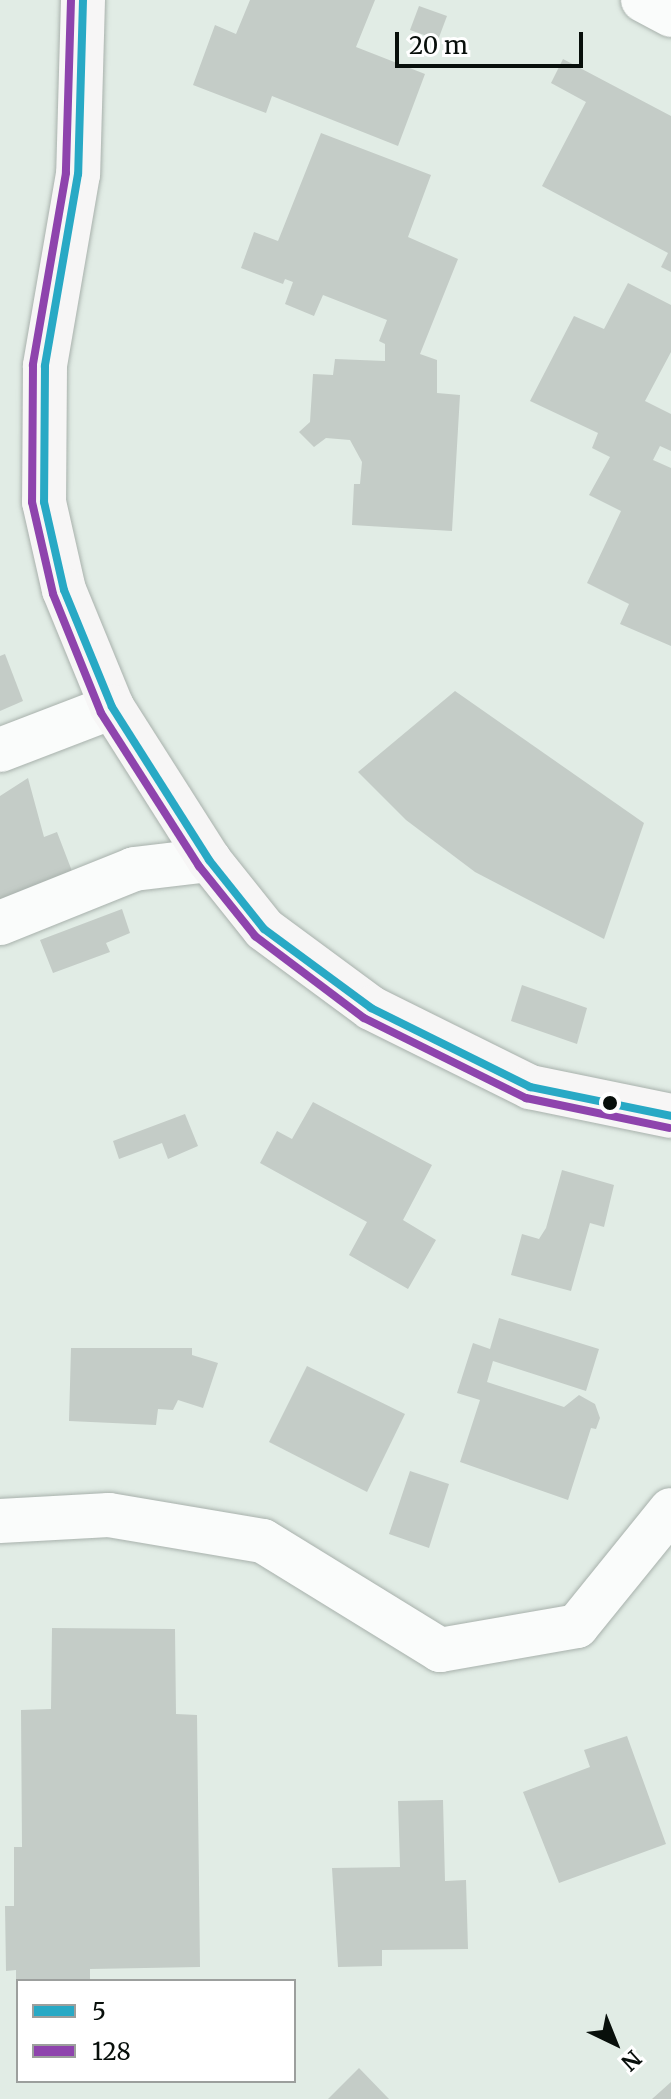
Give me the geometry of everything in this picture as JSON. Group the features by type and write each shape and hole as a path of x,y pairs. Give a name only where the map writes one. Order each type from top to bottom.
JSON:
{"street":[{"path":"83,0 78,174 45,366 44,502 64,590 112,707 209,860 264,929 399,1026 530,1087 671,1116"},
{"path":"643,0 671,15"},
{"path":"0,750 112,707"},
{"path":"0,923 134,869 209,860"},
{"path":"0,1521 109,1515 263,1541 440,1650 577,1626 671,1510"}],"building":[{"path":"250,0 375,0 356,47 425,74 398,146 272,96 266,113 193,85 215,25 236,34"},
{"path":"419,6 447,16 438,40 410,30"},
{"path":"563,59 671,116 671,272 661,267 668,253 542,186 586,102 551,83"},
{"path":"321,133 431,175 408,237 458,259 420,354 437,360 437,393 460,395 452,531 352,525 354,484 360,484 362,462 350,440 326,438 314,447 299,432 310,422 313,374 333,375 335,359 385,361 385,344 379,341 387,320 323,295 314,316 285,304 293,282 285,279 283,284 241,268 254,232 278,241"},
{"path":"628,283 671,305 671,352 645,401 671,414 671,451 660,446 653,460 671,468 671,646 620,624 629,604 587,583 621,511 589,495 610,457 592,448 598,433 530,401 574,316 604,329"},
{"path":"5,654 23,701 0,711 0,656"},
{"path":"455,691 644,823 604,939 475,872 406,820 358,772"},
{"path":"28,778 44,837 57,832 75,879 0,906 0,796"},
{"path":"122,909 130,933 106,943 110,952 53,973 40,940"},
{"path":"522,985 587,1008 577,1044 511,1021"},
{"path":"313,1102 432,1165 403,1220 436,1240 408,1289 349,1255 367,1222 260,1163 277,1131 292,1139"},
{"path":"185,1114 198,1146 168,1159 162,1143 119,1159 113,1141"},
{"path":"562,1170 614,1185 604,1227 590,1223 571,1291 511,1275 522,1234 539,1239 546,1228"},
{"path":"499,1318 599,1349 586,1391 493,1361 487,1382 564,1407 579,1395 595,1404 600,1418 596,1429 591,1428 568,1500 460,1462 480,1400 457,1393 473,1343 490,1349"},
{"path":"71,1348 192,1348 192,1355 218,1363 203,1408 178,1400 173,1410 158,1409 156,1425 69,1421"},
{"path":"307,1366 405,1414 367,1492 269,1442"},
{"path":"410,1471 449,1484 429,1548 389,1534"},
{"path":"52,1628 175,1629 176,1714 197,1715 200,1967 90,1969 90,1979 16,1979 16,1970 6,1971 5,1906 14,1906 14,1847 22,1847 21,1710 51,1709"},
{"path":"627,1736 666,1844 559,1883 523,1792 590,1767 584,1750"},
{"path":"443,1800 445,1881 466,1880 468,1949 382,1950 382,1966 338,1967 332,1868 400,1867 398,1801"},
{"path":"359,2068 389,2099 328,2099"},
{"path":"671,2082 671,2099 652,2099"}],"transit line":[{"name":"128","path":"71,0 66,173 33,365 32,502 53,594 101,713 199,866 255,936 364,1018 526,1098 669,1128"},
{"name":"5","path":"83,0 78,174 45,366 44,502 64,590 112,707 209,860 264,929 371,1008 530,1087 671,1116"}]}
